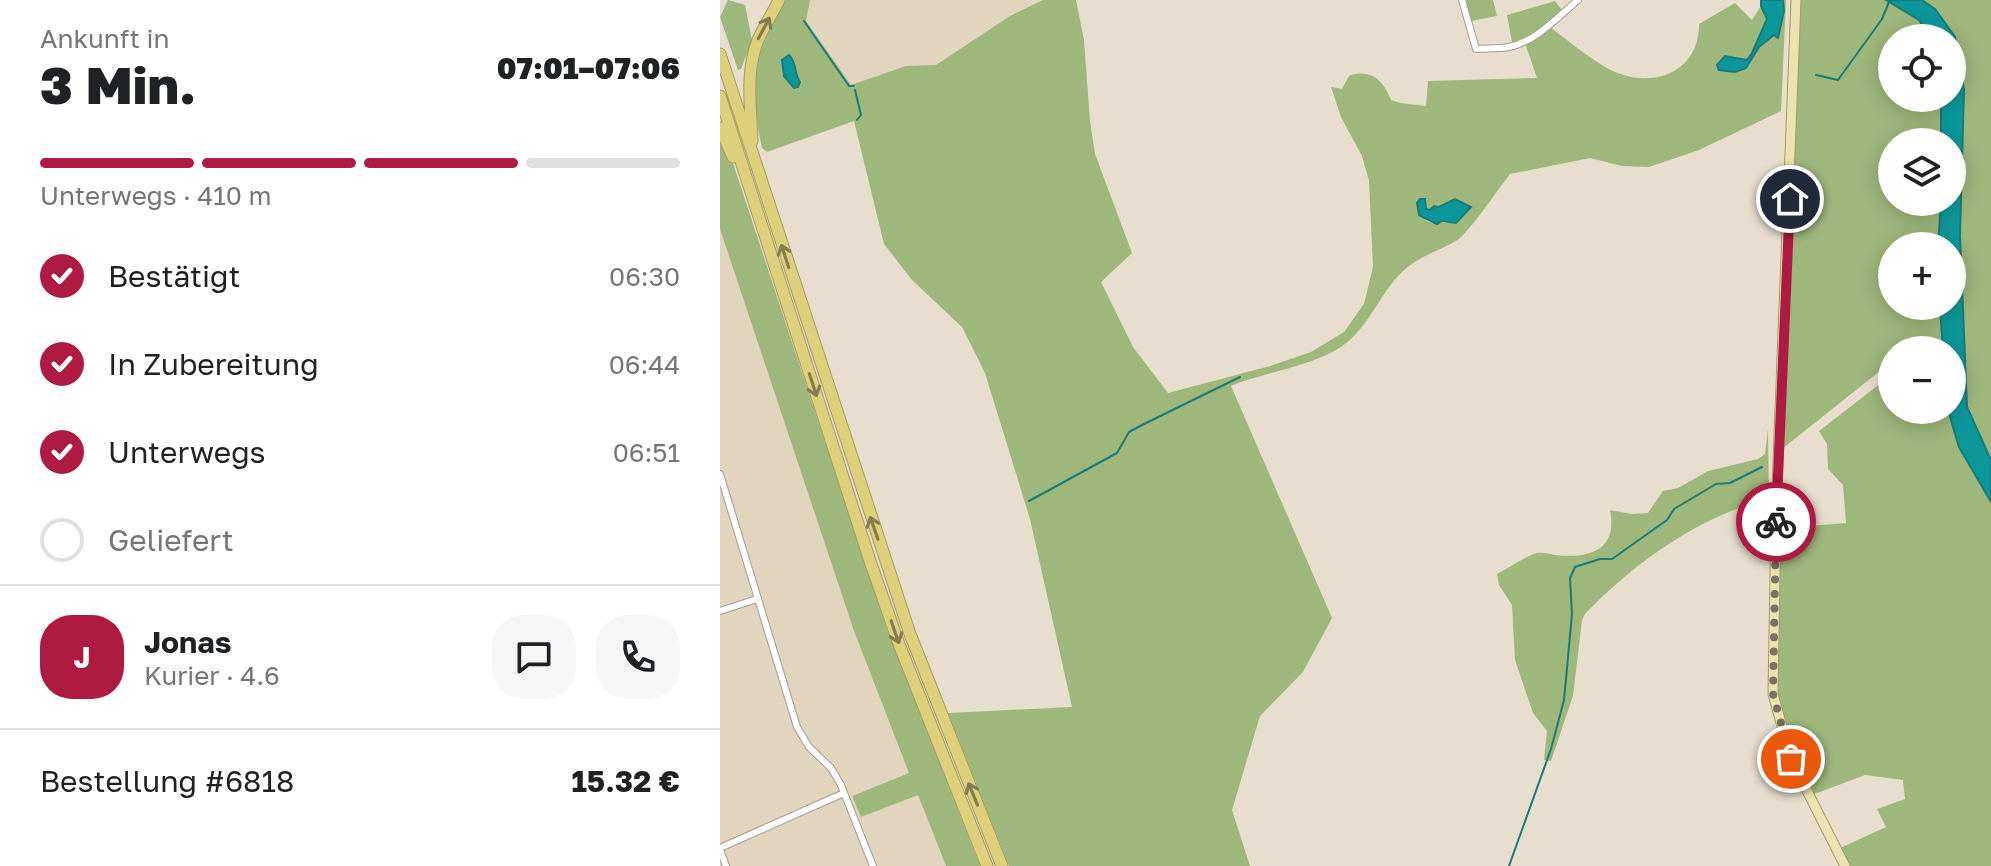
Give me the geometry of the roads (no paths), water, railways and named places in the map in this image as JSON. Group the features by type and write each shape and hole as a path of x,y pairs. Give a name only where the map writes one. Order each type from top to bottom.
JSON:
{"highway":[{"path":"752,154 749,81 753,58 758,40 779,0"},
{"path":"720,54 910,634 1002,866"},
{"path":"720,96 899,644 987,866"},
{"path":"720,128 762,224"}],"main road":[{"path":"1796,0 1778,456 1773,694 1791,759 1845,866"}],"street":[{"path":"1462,0 1476,49 1510,47 1524,41 1544,29 1578,0"},
{"path":"720,474 797,727 809,747 831,768 873,866"},
{"path":"720,611 757,599"},
{"path":"726,866 720,849 844,793"}],"water":[{"path":"1761,0 1783,0 1784,11 1778,38 1774,35 1759,47 1746,68 1735,72 1719,70 1717,65 1725,56 1747,60 1752,53 1767,19"},
{"path":"1886,0 1922,0 1935,9 1946,24 1922,24"},
{"path":"789,55 800,82 794,88 784,76 782,60"},
{"path":"1941,112 1963,112 1963,128 1941,128"},
{"path":"1425,199 1426,209 1430,210 1455,199 1471,207 1456,223 1442,221 1437,224 1419,215 1417,203"},
{"path":"1940,216 1961,216 1960,232 1939,232"},
{"path":"1941,320 1963,320 1964,336 1942,336"},
{"path":"1966,383 1967,407 1991,460 1991,502 1959,447 1952,424 1966,424"}],"waterway":[{"path":"1816,75 1838,80 1882,19 1889,2"},
{"path":"804,21 849,86 854,86"},
{"path":"855,90 861,115 857,120"},
{"path":"1029,501 1117,453 1129,432 1240,377"},
{"path":"1509,866 1551,749 1564,700 1572,614 1570,578 1575,567 1600,559 1612,559 1667,520 1674,509 1716,484 1730,483 1762,467"}]}
